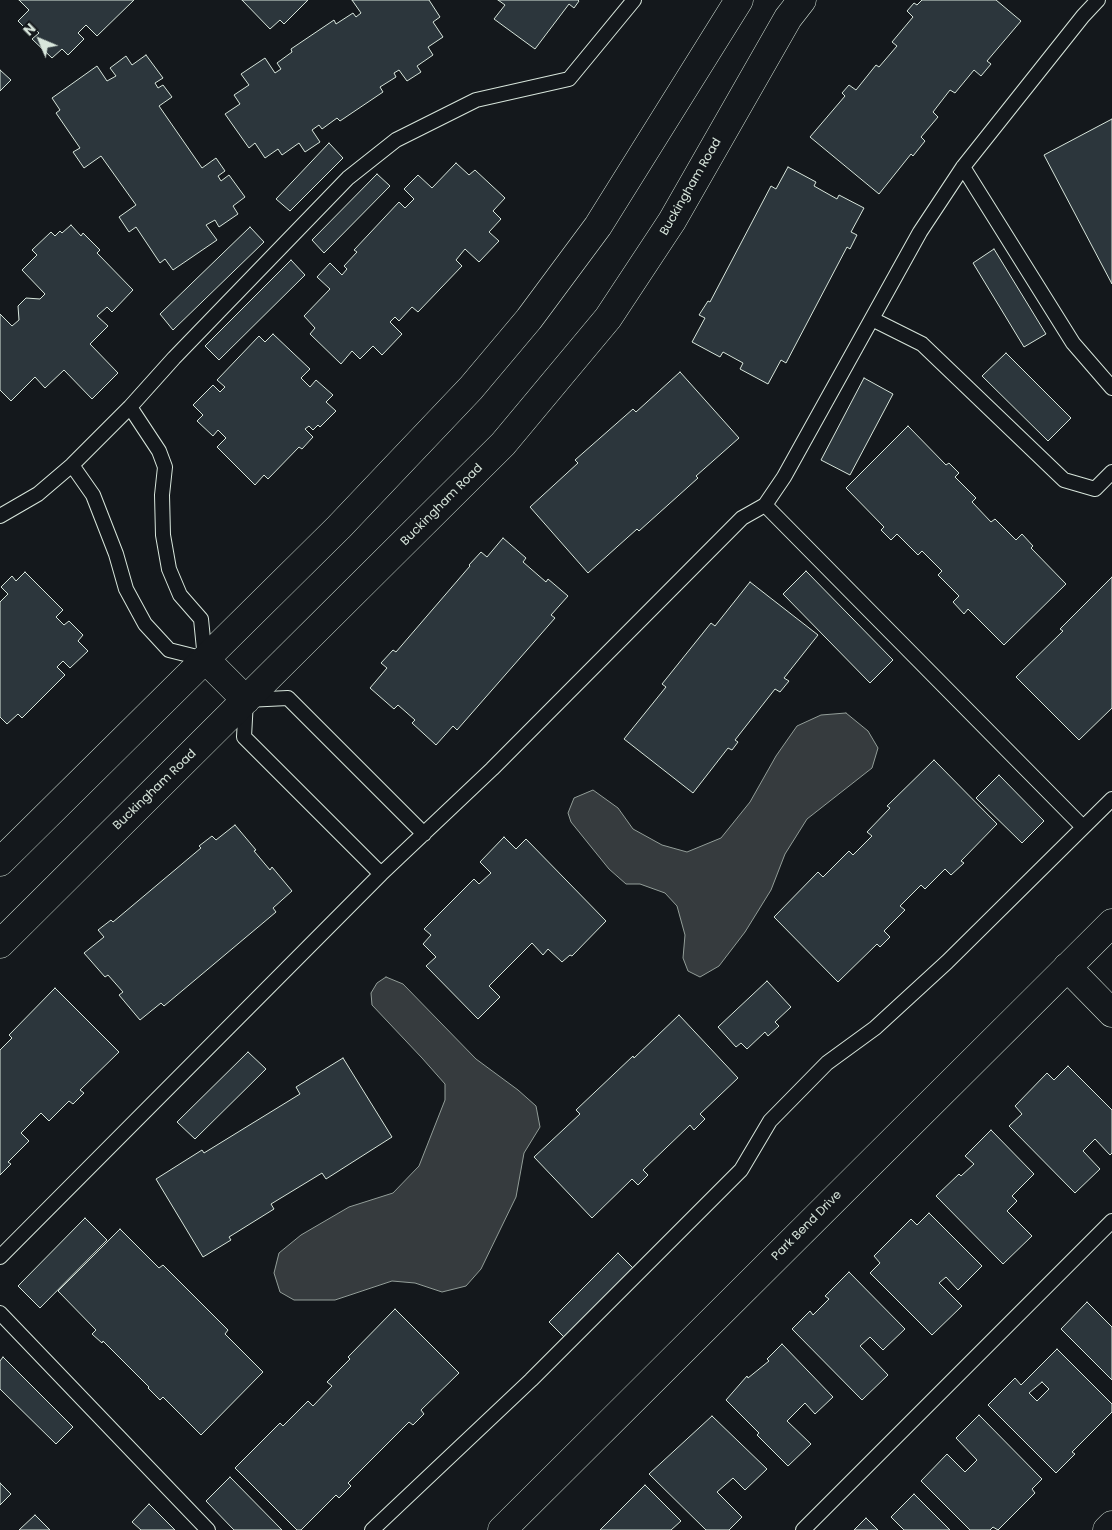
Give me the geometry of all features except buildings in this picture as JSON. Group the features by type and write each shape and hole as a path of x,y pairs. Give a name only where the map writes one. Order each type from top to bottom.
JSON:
{"street":[{"path":"0,862 339,527 471,388 529,319 598,226 738,0"},
{"name":"Buckingham Road","path":"0,944 503,444 608,318 672,220 788,18 802,0"},
{"path":"204,659 246,700"},
{"name":"Park Bend Drive","path":"502,1530 1112,922"},
{"path":"1067,967 1112,1013"},
{"path":"1107,1530 1112,1525"}],"lane":[{"path":"0,516 38,494 72,465 130,407 181,351 348,178 396,140 476,100 569,79 634,0"},
{"path":"0,1257 381,874 492,769 742,518 765,505 784,477 920,232 964,167 1083,16 1098,0"},
{"path":"964,167 1073,343 1112,388"},
{"path":"872,319 922,344 1064,480 1095,488 1112,472"},
{"path":"72,465 93,495 116,554 126,590 145,624 169,650 204,659 200,619 180,595 169,569 163,535 162,495 165,467 159,450 130,407"},
{"path":"765,505 1083,827"},
{"path":"381,874 244,737 246,700 288,698 424,834"},
{"path":"372,1530 531,1380 741,1170 770,1121 827,1063 875,1028 947,962 1112,799"},
{"path":"803,1530 1112,1221"},
{"path":"0,1313 208,1530"}],"shaded area":[{"path":"846,713 868,731 878,748 872,768 807,819 785,854 771,890 745,932 719,966 700,977 688,971 683,958 685,935 677,906 665,893 640,884 626,884 609,869 571,822 568,813 574,798 593,790 618,808 633,829 662,845 687,852 721,838 750,802 776,756 797,726 821,715"},
{"path":"386,977 403,984 476,1059 536,1106 540,1127 524,1153 516,1197 481,1269 466,1286 442,1292 415,1283 392,1281 335,1300 294,1300 280,1292 274,1273 279,1253 301,1235 349,1207 393,1193 419,1166 445,1100 445,1084 372,1005 371,993 377,983"}]}
